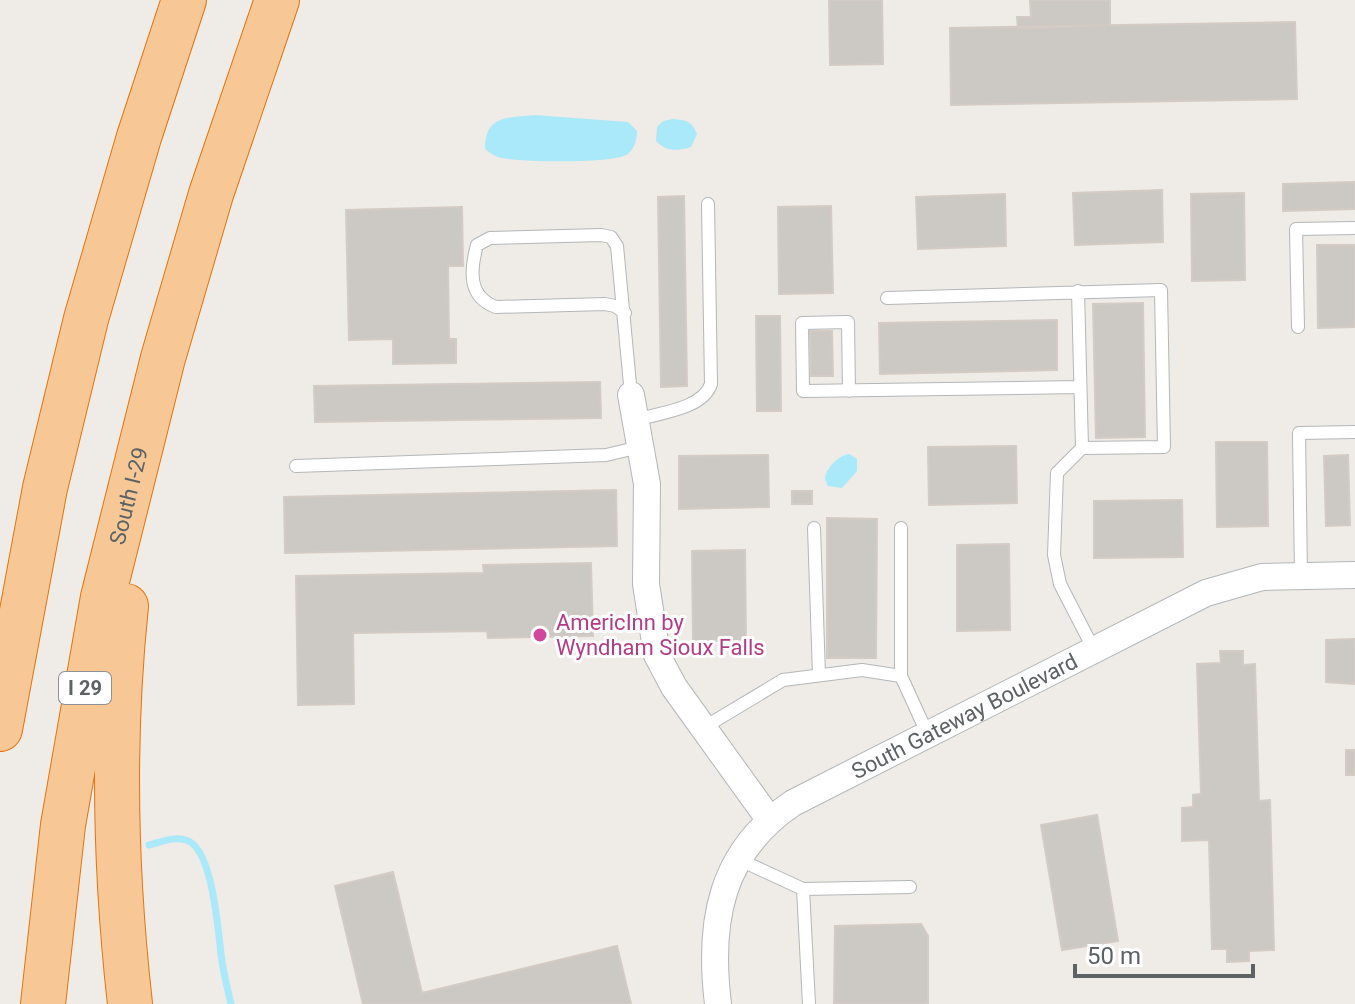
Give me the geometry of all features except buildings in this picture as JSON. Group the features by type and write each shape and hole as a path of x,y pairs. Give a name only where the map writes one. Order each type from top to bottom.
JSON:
{"highway":[{"path":"0,619 139,137 184,0"},
{"name":"South I-29","path":"43,1004 63,825 106,583 157,378 211,194 277,0"},
{"path":"0,729 45,488 86,319"},
{"path":"130,1004 119,876 117,731 121,649 157,378"}],"street":[{"path":"633,408 647,484 646,584 657,655 674,687 769,819"},
{"name":"South Gateway Boulevard","path":"718,1004 713,967 715,928 725,884 769,819 793,803 1206,593 1262,577 1355,575"}],"lane":[{"path":"625,313 605,304 496,307 482,302 475,291 473,258 477,245 490,238 611,237 617,246 625,313 633,408 697,401 708,395 711,384 708,204"},
{"path":"1298,327 1296,229 1355,228"},
{"path":"887,298 1161,290 1164,447 1082,448 1057,473 1054,555 1060,584 1094,650"},
{"path":"1078,291 1082,448"},
{"path":"849,391 848,322 802,323 803,391 849,391 1080,387"},
{"path":"1301,576 1299,433 1355,432"},
{"path":"296,466 606,455 640,447"},
{"path":"814,528 819,675"},
{"path":"901,528 901,676 928,735"},
{"path":"703,728 783,680 862,670 901,676"},
{"path":"740,860 803,889 910,887"},
{"path":"803,889 809,1004"}],"water":[{"path":"534,115 628,122 637,131 636,140 628,154 587,161 512,159 497,157 485,149 486,138 493,124 507,118"},
{"path":"673,119 693,126 697,134 691,147 673,150 656,141 657,127 663,121"},
{"path":"849,454 857,459 857,471 842,488 828,486 825,479 830,467 837,459"}],"waterway":[{"path":"149,845 173,839 186,840 195,846 203,859 213,894 231,1004"}],"place":[{"name":"AmericInn by Wyndham Sioux Falls","path":"540,635"}]}
